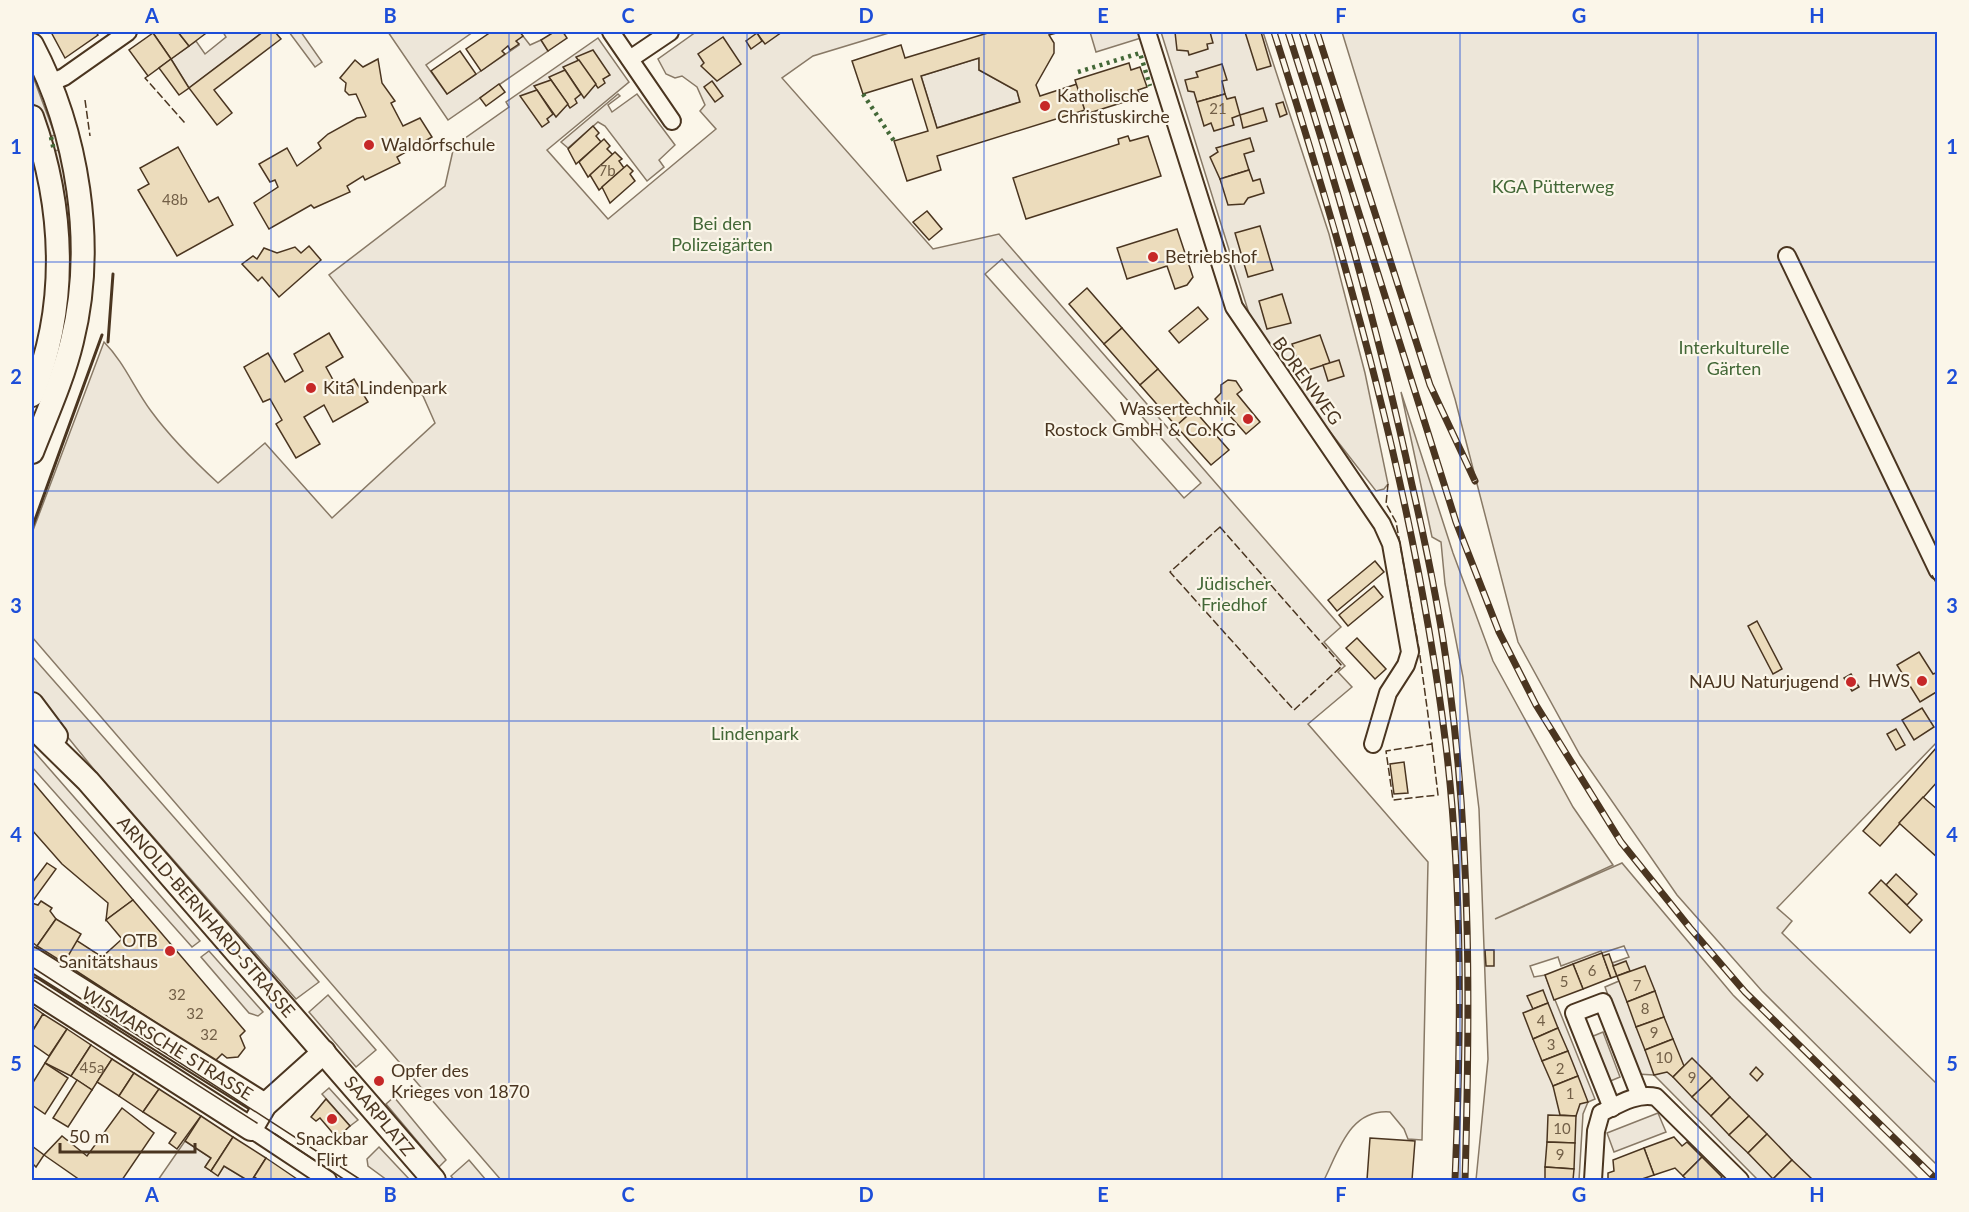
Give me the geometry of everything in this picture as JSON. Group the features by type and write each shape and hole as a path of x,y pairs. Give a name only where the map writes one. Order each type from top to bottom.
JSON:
{"main road":[{"path":"32,45 50,83 69,140 79,200 81,267 72,341 59,384 32,452"},
{"path":"32,117 49,178 56,220 59,266 52,322 41,369 32,395"},
{"name":"ARNOLD-BERNHARD-STRASSE","path":"32,704 88,781"},
{"name":"ARNOLD-BERNHARD-STRASSE","path":"32,726 88,781 324,1052"},
{"name":"WISMARSCHE STRASSE","path":"32,959 265,1105 324,1052"},
{"name":"WISMARSCHE STRASSE","path":"32,989 251,1129"},
{"name":"SAARPLATZ","path":"324,1052 434,1180"},
{"path":"251,1129 265,1105"}],"street":[{"path":"50,83 64,77 128,32"},
{"path":"611,32 672,121"},
{"path":"630,59 670,32"},
{"name":"BORENWEG","path":"1146,32 1234,307 1351,476 1382,524 1391,544 1410,652 1406,665 1388,693 1373,744"},
{"path":"1787,256 1938,571"},
{"path":"1612,1108 1574,1013 1603,1002 1640,1096"},
{"path":"1593,1180 1598,1122 1601,1113 1640,1096 1656,1097 1740,1180"},
{"name":"WISMARSCHE STRASSE","path":"251,1129 328,1180"}],"green space":[{"path":"223,32 263,32 189,88 171,59 196,41 205,54 226,37"},
{"path":"289,32 301,32 322,62 315,67"},
{"path":"388,32 473,32 426,65 447,94 519,45 516,41 523,36 530,45 541,40 548,51 448,120"},
{"name":"Lindenpark","path":"696,32 892,32 813,56 782,78 933,249 999,234 1341,627 1324,642 1345,666 1338,672 1352,687 1308,724 1428,862 1422,1140 1408,1139 1404,1129 1390,1112 1365,1117 1355,1124 1348,1134 1324,1180 501,1180 32,637 32,533 104,342 158,421 218,483 265,443 332,518 435,423 423,396 329,275 445,186 454,146 509,107 506,102 598,38 629,82 547,150 608,219 716,129 700,111 705,105 697,87 682,76 675,78 666,74 658,59","holes":["1002,259 1201,483 1184,498 985,274"]},
{"path":"1090,32 1139,32 1141,38 1096,52"},
{"path":"1161,32 1263,32 1329,234 1365,373 1388,484 1384,489 1376,491 1293,384 1251,320"},
{"path":"1342,32 1937,32 1937,551 1793,254 1937,571 1937,742 1777,908 1792,921 1782,933 1937,1084 1937,1165 1762,991 1677,895 1580,755 1518,642 1455,399"},
{"path":"979,58 979,70 1017,91 1020,102 937,128 921,76"},
{"path":"32,74 55,135 46,138 32,100"},
{"path":"618,94 620,96 608,105 612,112 637,94 675,145 659,160 664,167 647,181 605,126 598,122 568,148 561,142"},
{"path":"59,150 70,213 71,274 68,317 59,315 50,152"},
{"path":"1401,392 1453,553 1493,661 1573,807 1613,865 1495,919 1622,863 1733,995 1919,1180 1758,1180 1654,1075 1637,1074 1605,987 1619,981 1612,963 1629,957 1624,946 1602,953 1601,951 1561,966 1558,957 1530,966 1534,977 1545,975 1595,1099 1588,1102 1583,1114 1579,1180 1476,1180 1488,1059 1479,809 1463,677 1445,584 1441,542 1432,537"},
{"path":"32,656 319,982 296,999 96,772 32,693"},
{"path":"32,749 200,941 192,947 32,767"},
{"path":"209,951 263,1012 258,1016 249,1013 201,957"},
{"path":"328,995 376,1050 356,1067 309,1012"},
{"path":"1603,1032 1620,1077 1608,1082 1591,1037"},
{"path":"329,1088 358,1120 350,1126 322,1094"},
{"path":"394,1097 446,1160 439,1167 386,1104"},
{"path":"1658,1113 1666,1132 1614,1152 1607,1133"},
{"path":"185,1141 211,1158 205,1167 218,1175 224,1166 247,1180 158,1180"},
{"path":"379,1147 410,1180 387,1180 368,1166 367,1159"},
{"path":"469,1160 486,1180 454,1180 451,1176"}],"building":[{"path":"51,32 96,32 98,35 65,58"},
{"path":"178,32 189,46 171,59 153,33"},
{"path":"178,32 203,32 205,34 189,46"},
{"path":"263,32 275,32 281,39 214,90 232,113 217,125 189,88"},
{"path":"491,32 520,32 523,36 516,41 519,44 510,50 508,46 502,51 505,54 481,71 466,49"},
{"path":"554,32 563,32 567,38 548,51 541,40"},
{"path":"756,32 782,32 765,44"},
{"name":"Katholische Christuskirche","path":"991,32 1060,32 1049,35 1054,43 1054,53 1036,85 1040,96 1077,84 1085,110 937,156 941,170 907,181 894,141 928,131 912,79 863,94 852,61 901,45 905,58","holes":["979,58 979,70 1017,91 1020,102 937,128 921,76"]},
{"path":"1175,32 1210,32 1213,43 1207,44 1208,49 1189,55 1188,51 1177,50"},
{"path":"1245,32 1261,32 1271,66 1257,70"},
{"path":"153,33 171,59 148,76 129,50"},
{"path":"757,33 762,41 751,49 746,41"},
{"path":"723,37 741,64 717,81 701,66 704,63 698,54"},
{"path":"593,50 610,75 603,79 605,83 598,88 576,57"},
{"path":"460,51 476,74 447,94 431,71"},
{"path":"171,59 189,88 179,95 159,68"},
{"name":"Waldorfschule","path":"378,59 382,83 395,101 391,103 403,126 420,118 432,137 397,157 400,163 365,180 363,176 347,186 350,192 314,208 311,205 269,229 254,203 278,187 275,180 270,182 259,164 287,148 297,166 321,148 318,143 328,134 357,118 365,117 356,94 349,95 345,91 346,83 340,78 355,60 363,67"},
{"path":"579,60 596,84 584,98 563,67"},
{"path":"1129,63 1131,70 1140,67 1147,87 1138,90 1140,97 1086,114 1075,80"},
{"path":"1222,64 1227,80 1222,81 1225,94 1197,102 1194,92 1188,91 1185,80 1198,77 1196,72"},
{"path":"565,70 581,94 575,99 577,103 570,108 549,77"},
{"path":"551,80 568,104 556,117 534,86"},
{"path":"712,81 723,96 715,102 704,87"},
{"path":"499,84 505,92 486,106 480,98"},
{"path":"537,90 553,114 547,119 549,122 542,127 520,96"},
{"path":"1225,94 1227,99 1235,97 1240,115 1232,118 1234,125 1214,131 1211,123 1204,126 1197,102"},
{"path":"1283,102 1287,114 1280,117 1276,104"},
{"path":"1263,108 1267,121 1243,128 1240,115"},
{"path":"593,126 599,133 596,136 601,142 576,164 568,149"},
{"path":"1128,136 1130,141 1148,136 1161,176 1026,219 1013,178 1119,144 1118,139"},
{"path":"1250,138 1254,151 1244,154 1249,170 1220,179 1210,157 1218,152 1216,148"},
{"path":"604,139 610,146 607,149 613,155 588,177 579,162"},
{"path":"178,147 209,202 218,197 233,225 177,256 138,190 149,184 140,168"},
{"path":"615,152 622,159 619,161 624,168 599,190 590,175"},
{"path":"627,165 633,171 630,174 635,181 610,203 602,187"},
{"path":"1249,170 1253,181 1260,179 1264,193 1248,198 1244,204 1228,205 1220,179"},
{"path":"927,211 942,229 929,240 913,222"},
{"path":"1260,226 1273,270 1248,277 1235,233"},
{"name":"Betriebshof","path":"1177,229 1193,277 1187,285 1175,289 1167,266 1127,279 1117,248"},
{"path":"309,246 321,260 279,297 262,277 258,281 242,264 253,256 257,259 264,248 277,253 295,247 301,253"},
{"path":"1087,288 1122,328 1104,344 1069,304"},
{"path":"1282,294 1291,323 1267,329 1259,301"},
{"path":"1198,307 1208,319 1179,343 1169,331"},
{"path":"1122,328 1158,369 1140,385 1104,344"},
{"path":"329,333 343,357 326,367 338,389 354,379 368,402 333,422 324,405 304,417 320,444 296,458 276,424 282,420 270,399 263,402 244,367 268,353 285,382 303,371 294,354"},
{"path":"1320,335 1330,363 1302,372 1292,344"},
{"path":"1339,360 1344,376 1328,381 1323,365"},
{"path":"1158,369 1194,410 1176,426 1140,385"},
{"path":"1228,380 1236,381 1242,390 1237,394 1260,422 1246,434 1215,399 1221,393 1221,385"},
{"path":"1194,410 1229,450 1211,465 1176,426"},
{"path":"1375,561 1384,572 1337,611 1328,600"},
{"path":"1374,586 1383,597 1348,626 1339,615"},
{"path":"1757,621 1782,669 1773,674 1748,626"},
{"path":"1357,638 1386,669 1375,679 1346,648"},
{"name":"HWS","path":"1919,652 1933,674 1938,672 1938,691 1920,702 1897,665"},
{"name":"NAJU Naturjugend","path":"1851,674 1859,687 1852,691 1844,678"},
{"path":"1922,708 1934,727 1914,740 1902,720"},
{"path":"1896,729 1905,745 1896,750 1887,734"},
{"path":"1937,747 1938,781 1880,846 1863,831"},
{"path":"1404,762 1408,793 1394,794 1390,764"},
{"path":"32,781 133,900 106,920 108,903 62,864 32,830"},
{"path":"1923,797 1938,810 1938,858 1899,823"},
{"path":"47,863 56,869 32,902 32,883"},
{"path":"1896,874 1917,894 1907,905 1886,885"},
{"path":"1881,880 1922,920 1910,933 1869,893"},
{"path":"133,900 245,1031 240,1036 245,1048 238,1057 227,1058 222,1054 215,1061 64,963 76,940 102,957 122,939 106,920"},
{"path":"41,901 52,908 50,911 56,919 37,946 32,942 32,903 38,905"},
{"path":"56,919 81,934 64,963 37,946"},
{"path":"1485,950 1494,950 1494,966 1486,966"},
{"path":"1602,953 1611,978 1583,989 1573,964"},
{"path":"1609,954 1617,976 1611,978 1603,956"},
{"path":"1626,961 1630,971 1617,976 1613,966"},
{"path":"1573,964 1583,989 1554,1000 1545,975"},
{"path":"1645,966 1655,991 1627,1002 1617,976"},
{"path":"1543,990 1548,1003 1533,1009 1527,996"},
{"path":"1655,991 1664,1017 1636,1027 1627,1002"},
{"path":"1548,1003 1558,1028 1533,1039 1523,1013"},
{"path":"32,1006 43,1014 32,1032"},
{"path":"43,1014 67,1029 49,1056 32,1044 32,1032"},
{"path":"1664,1017 1673,1039 1645,1050 1636,1027"},
{"path":"1558,1028 1568,1051 1542,1061 1533,1039"},
{"path":"67,1029 91,1045 71,1076 45,1063"},
{"path":"1673,1039 1684,1066 1673,1077 1667,1072 1654,1075 1645,1050"},
{"path":"91,1045 112,1059 92,1090 71,1076"},
{"path":"1568,1051 1578,1076 1553,1086 1542,1061"},
{"path":"1692,1058 1712,1078 1692,1097 1673,1077"},
{"path":"112,1059 134,1073 119,1096 97,1082"},
{"path":"45,1063 68,1078 45,1114 32,1105 32,1084"},
{"path":"1756,1067 1763,1074 1757,1081 1750,1074"},
{"path":"134,1073 159,1089 143,1112 119,1096"},
{"path":"1578,1076 1588,1102 1580,1104 1576,1116 1560,1115 1553,1086"},
{"path":"1712,1078 1730,1097 1711,1116 1692,1097"},
{"path":"77,1080 92,1090 68,1127 53,1118"},
{"path":"159,1089 201,1116 177,1149 169,1143 176,1133 143,1112"},
{"path":"1730,1097 1749,1116 1729,1135 1711,1116"},
{"name":"Snackbar Flirt","path":"326,1099 350,1126 337,1138 320,1118 316,1121 311,1117"},
{"path":"122,1108 154,1133 122,1180 80,1180 44,1155 62,1136 87,1156"},
{"path":"1548,1115 1576,1116 1575,1143 1547,1142"},
{"path":"201,1116 233,1137 211,1171 205,1167 211,1158 185,1141"},
{"path":"1749,1116 1767,1134 1748,1153 1729,1135"},
{"path":"1767,1134 1792,1160 1773,1179 1748,1153"},
{"path":"233,1137 266,1158 252,1180 247,1180 224,1166 218,1176 211,1171"},
{"path":"1674,1137 1682,1146 1687,1142 1702,1157 1683,1176 1675,1168 1654,1175 1644,1148"},
{"path":"1370,1138 1415,1141 1412,1180 1367,1180"},
{"path":"1547,1142 1575,1143 1574,1169 1545,1167"},
{"path":"32,1146 44,1155 36,1167 32,1163"},
{"path":"1644,1148 1654,1175 1639,1180 1608,1180 1608,1173 1614,1171 1613,1160"},
{"path":"1702,1157 1722,1177 1719,1180 1687,1180 1683,1176"},
{"path":"266,1158 297,1179 259,1180 254,1177"},
{"path":"1792,1160 1813,1180 1773,1179"},
{"path":"1545,1167 1574,1169 1573,1180 1545,1180"}],"tram line":[{"path":"32,967 361,1180"},
{"path":"32,979 257,1123"},
{"path":"275,1134 345,1180"}],"railway":[{"path":"1274,32 1328,207 1376,385 1398,474 1433,655 1452,800 1458,908 1459,1072 1455,1180"},
{"path":"1288,32 1340,200 1371,314 1418,509 1442,633 1456,744 1465,868 1468,993 1465,1180"},
{"path":"1302,32 1456,522 1499,632 1536,705 1621,842 1690,928 1745,992 1937,1180"},
{"path":"1317,32 1430,385 1475,481"}],"hedge":[{"path":"1078,72 1140,53 1150,86"},
{"path":"863,94 894,141"},
{"path":"51,137 54,151"}],"fence":[{"path":"148,76 145,78 185,123"},
{"path":"85,100 90,136"},
{"path":"1388,484 1386,504 1396,522 1419,649 1432,744"},
{"path":"1220,527 1342,666 1294,710 1170,572 1220,527"},
{"path":"1932,575 1938,586"},
{"path":"1432,744 1438,795 1393,800 1386,751 1432,744"}],"wall":[{"path":"108,342 113,274"},
{"path":"32,528 102,335"}],"place":[{"name":"Katholische Christuskirche","path":"1045,106"},
{"name":"Waldorfschule","path":"369,145"},
{"name":"Betriebshof","path":"1153,257"},
{"name":"Kita Lindenpark","path":"311,388"},
{"name":"Wassertechnik Rostock GmbH & Co.KG","path":"1248,419"},
{"name":"HWS","path":"1922,681"},
{"name":"NAJU Naturjugend","path":"1851,682"},
{"name":"OTB Sanitätshaus","path":"170,951"},
{"name":"Opfer des Krieges von 1870","path":"379,1081"},
{"name":"Snackbar Flirt","path":"332,1119"}],"park label":[{"name":"KGA Pütterweg","path":"1553,187"},
{"name":"Bei den Polizeigärten","path":"722,234"},
{"name":"Interkulturelle Gärten","path":"1734,358"},
{"name":"Jüdischer Friedhof","path":"1234,594"}]}
